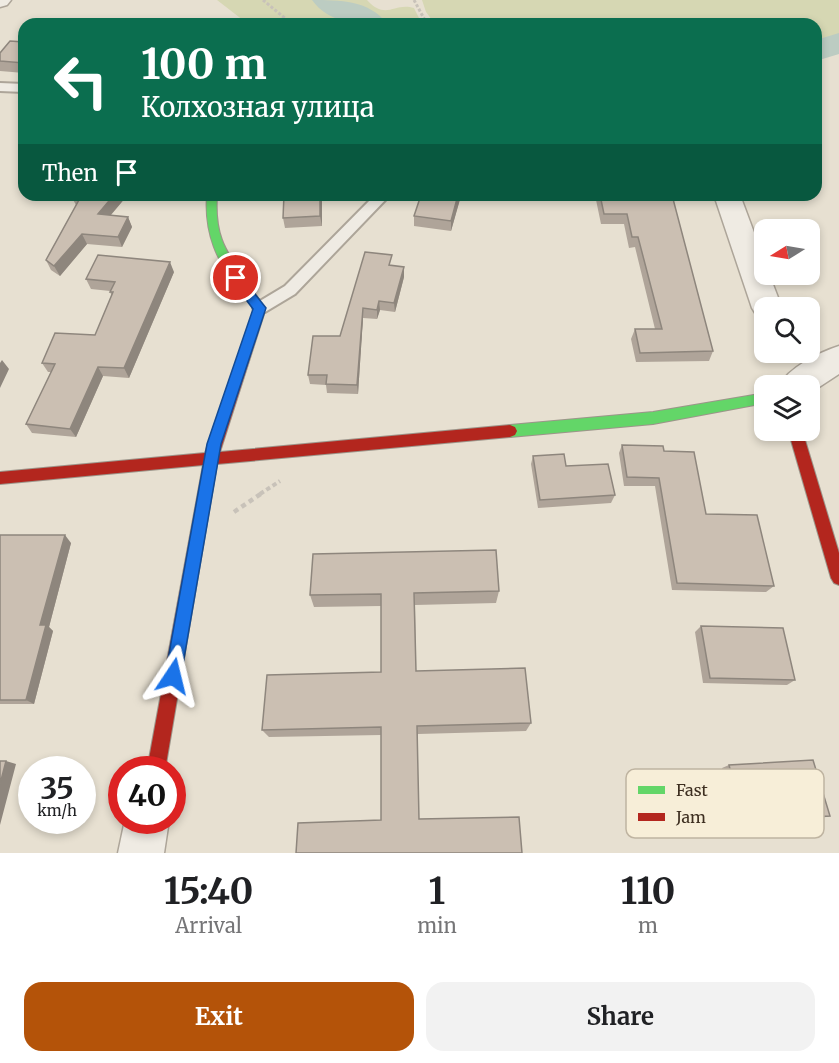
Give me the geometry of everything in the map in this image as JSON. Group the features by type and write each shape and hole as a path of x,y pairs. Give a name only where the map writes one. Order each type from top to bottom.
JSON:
{"street":[{"path":"159,756 211,459 260,308 224,263 211,225 212,201"},
{"path":"729,201 763,297"},
{"path":"806,375 822,359"},
{"path":"0,478 653,418 754,400"},
{"path":"798,441 839,578"},
{"path":"141,853 144,834"}],"lane":[{"path":"0,87 18,88"},
{"path":"260,308 290,290 377,201"}],"path":[{"path":"263,0 285,18"},
{"path":"414,0 424,18"},
{"path":"198,535 284,479"}],"green space":[{"path":"217,0 367,0 374,6 385,10 401,7 414,8 419,18 240,18"},
{"path":"422,0 839,0 839,52 822,56 822,18 430,18"}],"building":[{"path":"10,41 18,42 18,62 0,61 0,53"},
{"path":"78,201 109,201 98,214 128,217 118,237 82,234 54,266 46,260"},
{"path":"284,201 320,201 320,216 283,218"},
{"path":"419,201 456,201 451,221 414,216"},
{"path":"601,201 674,201 713,351 640,353 635,329 662,329 638,237 632,237 627,214 604,214"},
{"path":"365,252 392,255 389,265 404,267 394,303 379,301 377,310 363,308 357,385 326,384 327,375 308,375 313,336 340,336"},
{"path":"98,255 170,262 124,368 98,367 70,429 26,424 55,364 42,363 55,333 95,335 115,282 86,279"},
{"path":"622,445 663,446 664,451 694,452 706,514 757,515 774,586 677,583 659,478 627,477"},
{"path":"564,454 566,466 608,464 615,495 540,500 533,456"},
{"path":"0,535 65,535 40,625 46,625 26,700 0,700"},
{"path":"496,550 499,591 414,593 416,671 525,668 531,723 417,726 419,819 519,817 522,853 296,853 298,823 381,820 381,727 262,730 267,675 381,672 381,594 310,595 313,554"},
{"path":"701,626 783,628 795,680 710,678"},
{"path":"813,760 816,769 730,769 729,765"},
{"path":"0,761 6,761 0,784"},
{"path":"824,796 830,816 824,816"}],"waterway":[{"path":"328,0 360,18"},
{"path":"822,49 839,43"}],"traffic: fast":[{"path":"212,201 214,233 222,256 244,288"},
{"path":"510,431 653,418 754,400"}],"traffic: jam":[{"path":"158,756 214,444 260,308 244,288"},
{"path":"0,478 510,431"},
{"path":"798,441 839,578"}],"route":[{"path":"173,676 214,444 260,308 236,278"}]}
